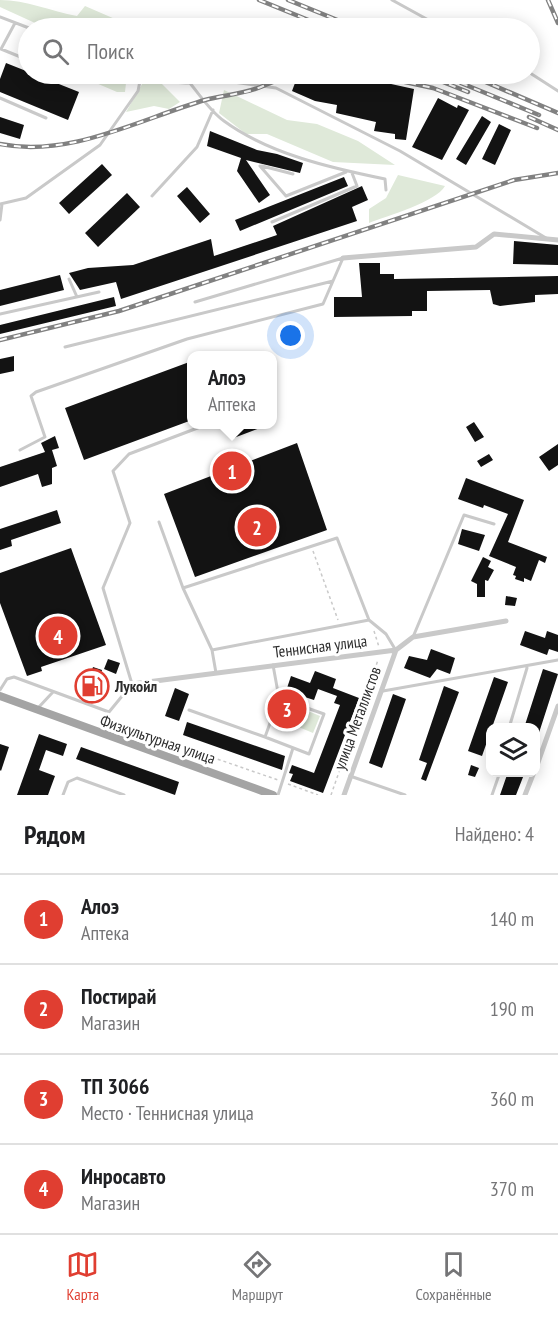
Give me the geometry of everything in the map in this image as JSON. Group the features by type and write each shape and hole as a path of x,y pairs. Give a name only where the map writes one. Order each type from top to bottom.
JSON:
{"main road":[{"name":"Физкультурная улица","path":"0,696 273,795"}],"street":[{"path":"343,258 476,247 494,234 558,240"},
{"name":"Теннисная улица","path":"132,684 396,650 413,637 506,621"},
{"name":"улица Металлистов","path":"344,795 396,650"},
{"path":"540,747 558,706"},
{"path":"525,795 532,777"}],"lane":[{"path":"392,0 425,18"},
{"path":"0,17 18,24"},
{"path":"15,23 0,50 18,56"},
{"path":"540,79 558,91"},
{"path":"0,220 1,204 26,198 100,145 138,91 139,84"},
{"path":"191,84 222,119 252,139 350,172 385,179 386,190"},
{"path":"248,84 276,88 400,151 548,239"},
{"path":"0,98 46,118"},
{"path":"152,196 197,147 213,110"},
{"path":"293,174 260,166 286,196 350,172"},
{"path":"272,222 357,186 350,172"},
{"path":"20,450 45,437 31,396 36,393 187,339 323,304 343,258"},
{"path":"195,302 343,258"},
{"path":"69,279 77,297"},
{"path":"65,347 333,281"},
{"path":"0,314 99,291"},
{"path":"101,734 109,712 132,684 103,588 130,524 113,471 129,454 195,429"},
{"path":"413,637 464,515 494,524"},
{"path":"159,522 183,588 212,650 216,674"},
{"path":"183,588 337,537 369,620 386,634 396,650"},
{"path":"212,650 369,620"},
{"path":"381,692 527,668 558,660"},
{"path":"265,737 279,698 273,665"},
{"path":"510,723 527,668"},
{"path":"0,690 7,680 14,677 109,712"},
{"path":"36,710 53,692"},
{"path":"189,710 309,754 324,714 279,698"},
{"path":"278,795 294,748"},
{"path":"350,776 405,795"},
{"path":"492,795 498,777"},
{"path":"63,795 68,782 77,778 124,795"}],"path":[{"path":"312,546 340,626"},
{"path":"331,795 381,652 372,628"},
{"path":"106,721 318,795"}],"green space":[{"path":"0,0 10,0 77,16 85,6 113,18 24,18 0,7"},
{"path":"98,84 126,84 125,92 117,92"},
{"path":"142,84 162,84 180,102 169,109 154,106 126,112"},
{"path":"224,90 287,120 317,124 358,141 395,165 333,162 267,134 246,134 219,113"},
{"path":"398,175 445,186 432,198 422,203 369,223 369,209 386,198"},
{"path":"296,706 320,716 313,733 289,723"}],"building":[{"path":"6,63 18,68 18,84 59,84 79,92 68,120 0,92 0,79"},
{"path":"295,84 391,84 414,89 406,140 395,139 395,134 374,131 376,122 336,113 337,105 315,101 292,91"},
{"path":"438,98 457,108 458,105 469,110 442,160 412,147"},
{"path":"482,116 491,122 466,165 456,159"},
{"path":"0,117 24,125 20,139 0,133"},
{"path":"499,124 511,130 495,165 482,159"},
{"path":"210,131 257,150 303,163 300,173 246,160 270,195 259,203 237,171 241,158 207,146"},
{"path":"102,164 112,175 69,214 59,203"},
{"path":"344,177 348,186 240,231 235,220"},
{"path":"362,186 368,200 352,207 357,221 121,299 116,282 80,290 69,273 88,268 133,265 211,239 214,256 277,235 273,226"},
{"path":"187,187 210,214 200,223 177,196"},
{"path":"127,193 140,207 98,247 85,233"},
{"path":"514,241 558,245 558,265 513,264"},
{"path":"359,263 380,263 380,274 394,274 394,279 558,276 558,294 535,295 535,302 500,306 493,304 490,290 427,291 427,311 412,311 412,316 334,317 334,297 362,297"},
{"path":"60,275 64,290 0,306 0,290"},
{"path":"114,297 116,306 0,334 0,325"},
{"path":"14,356 14,371 0,374 0,359"},
{"path":"187,363 187,422 84,460 65,408"},
{"path":"474,422 484,437 475,442 466,427"},
{"path":"227,429 257,429 231,439"},
{"path":"55,436 59,448 52,450 57,466 52,468 52,484 42,487 38,474 0,487 0,467 45,452 41,443"},
{"path":"297,443 327,530 195,577 164,494"},
{"path":"558,444 558,465 549,471 539,457"},
{"path":"489,454 493,460 481,467 477,461"},
{"path":"466,478 524,500 508,542 547,557 545,563 539,560 531,581 524,578 524,582 515,579 516,576 513,575 516,567 489,556 508,514 458,499"},
{"path":"57,510 61,523 11,540 12,546 0,550 0,529"},
{"path":"462,529 485,535 479,551 458,544"},
{"path":"71,548 106,645 41,667 42,671 27,676 0,603 0,573"},
{"path":"483,557 491,561 488,567 494,570 488,581 485,580 485,597 477,597 477,584 471,581"},
{"path":"506,596 517,598 515,606 505,605"},
{"path":"525,631 545,638 547,631 558,635 558,652 549,649 547,655 520,645"},
{"path":"431,649 455,658 450,674 437,669 430,678 404,668 409,656 427,660"},
{"path":"108,659 120,663 116,674 104,669"},
{"name":"Лукойл","path":"93,667 102,670 92,702 83,698"},
{"path":"543,669 558,674 540,730 540,723 526,723"},
{"path":"315,671 336,679 333,688 359,698 323,793 290,781 293,774 289,773 292,765 314,773 340,705 334,703 337,696 318,689 314,700 286,691 291,676 310,683"},
{"path":"494,677 508,682 494,723 486,723 486,745 482,756 468,751"},
{"path":"444,686 459,692 426,781 421,779 427,763 419,760"},
{"path":"175,688 189,694 179,721 165,716"},
{"path":"393,694 406,699 382,768 369,763"},
{"path":"283,703 293,707 290,716 280,712"},
{"path":"187,722 285,756 282,770 183,735"},
{"path":"39,734 67,744 63,756 46,750 39,770 55,776 48,795 17,795"},
{"path":"0,744 9,747 1,771 0,770"},
{"path":"81,747 179,782 175,795 76,759"},
{"path":"471,765 479,768 475,777 468,775"},
{"path":"506,777 523,777 516,795 500,795"}],"railway":[{"path":"259,0 303,18"},
{"path":"288,0 332,18"},
{"path":"548,0 558,23"},
{"path":"0,144 26,147 52,146 78,141 205,100 249,91 269,84"},
{"path":"414,84 433,88 537,128"},
{"path":"448,84 468,92"},
{"path":"463,84 539,115"},
{"path":"490,84 558,113"},
{"path":"529,117 558,130"},
{"path":"0,340 119,311 514,180 558,173"}],"place":[{"name":"Алоэ","path":"232,471"},
{"name":"Постирай","path":"257,527"},
{"name":"Инросавто","path":"58,636"},
{"name":"Лукойл","path":"92,686"},
{"name":"ТП 3066","path":"287,709"}]}
